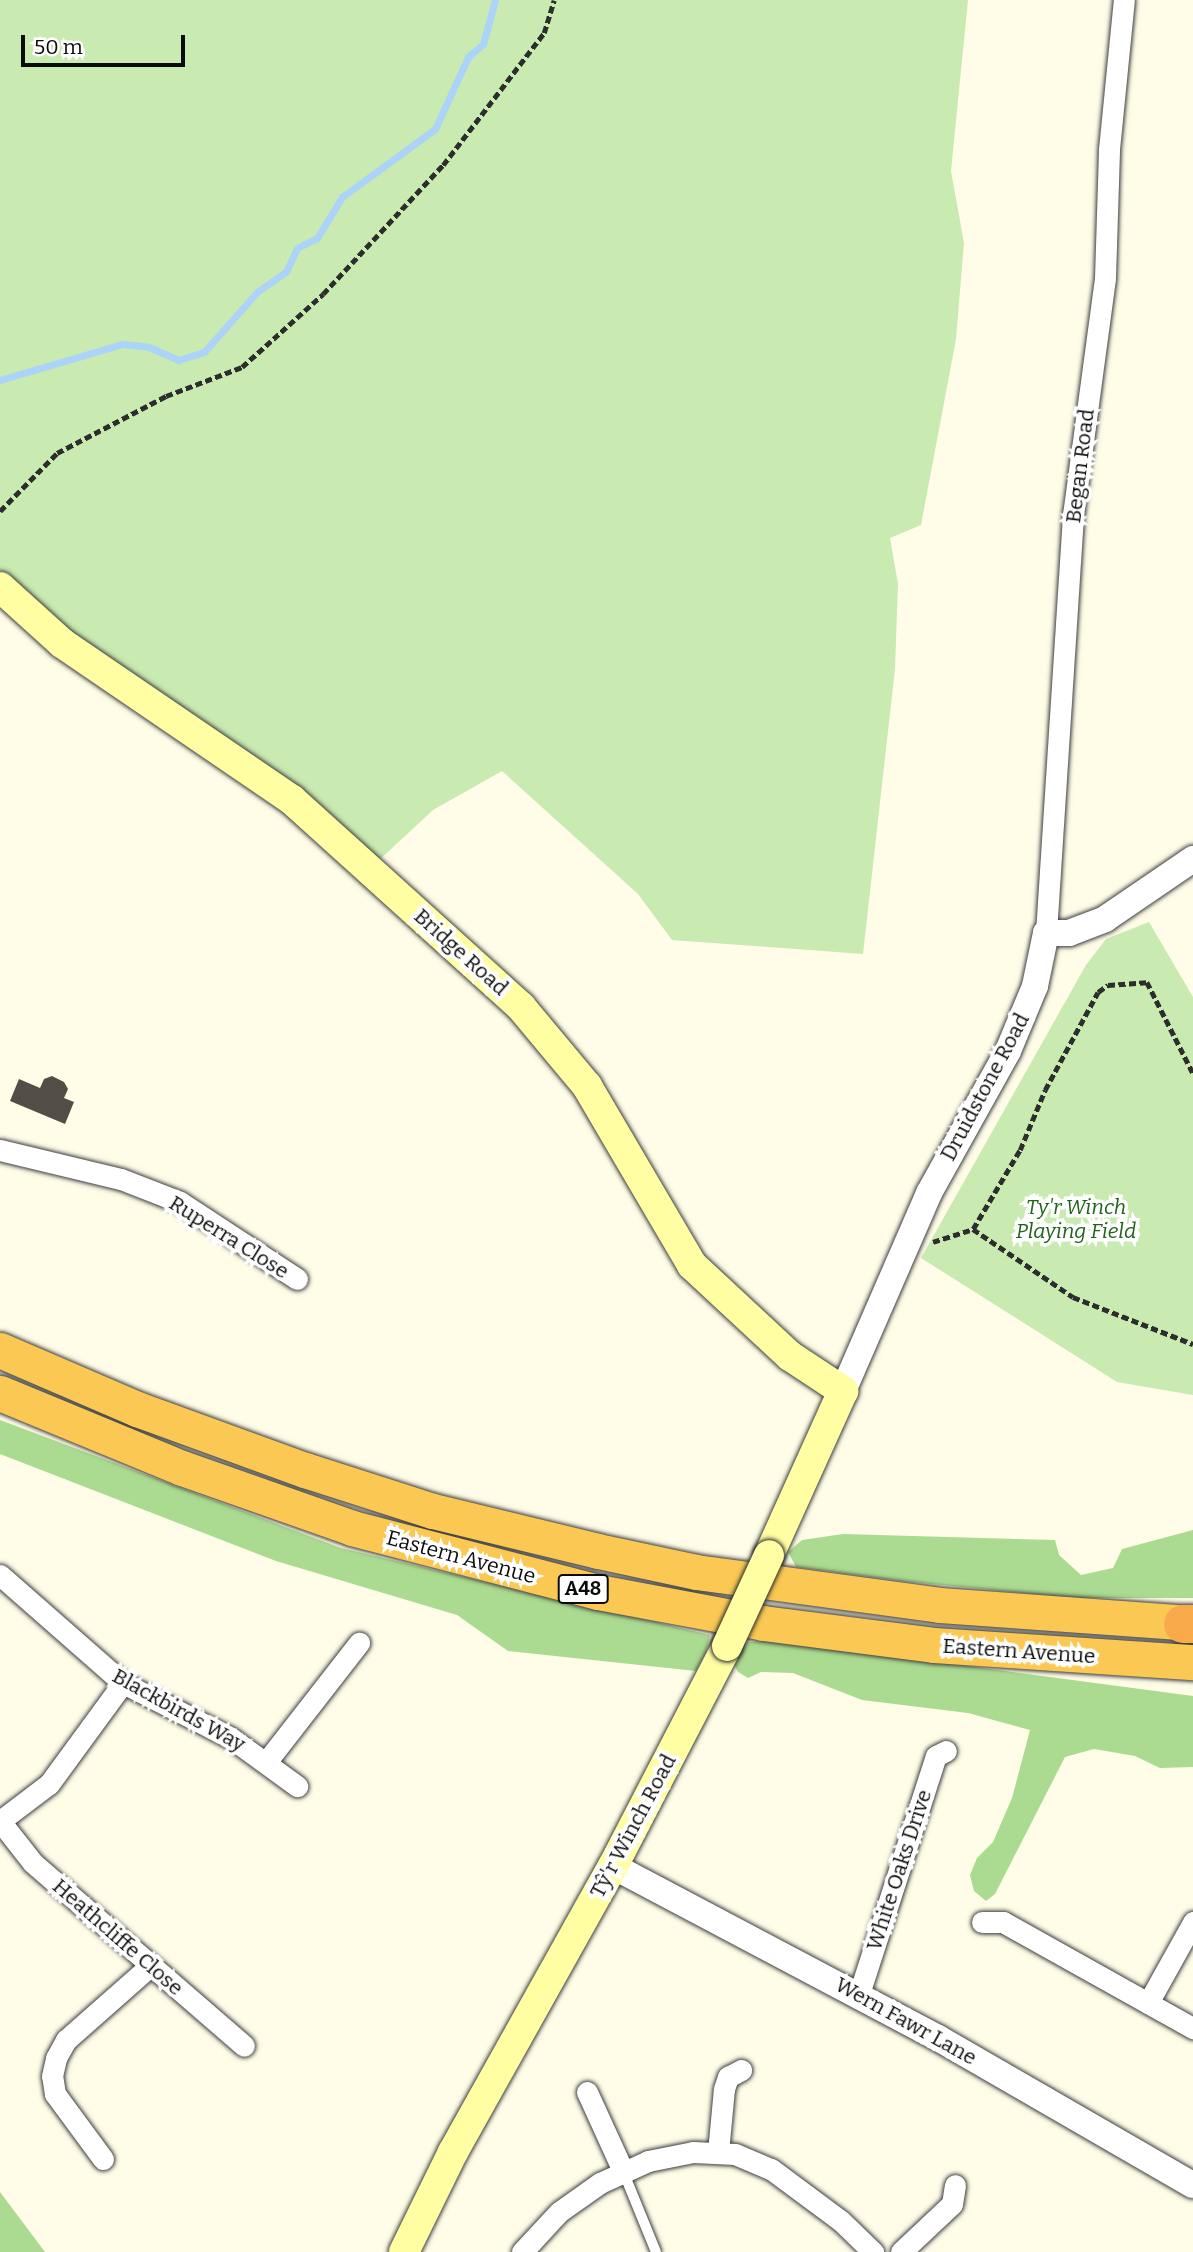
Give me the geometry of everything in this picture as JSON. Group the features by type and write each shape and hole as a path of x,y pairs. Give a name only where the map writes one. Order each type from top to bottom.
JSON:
{"highway":[{"name":"Eastern Avenue","path":"0,1350 150,1414 305,1470 433,1511 598,1551 696,1572 847,1594 1190,1623"},
{"name":"Eastern Avenue","path":"0,1393 182,1468 340,1524 598,1592 763,1623 921,1643 1193,1662"}],"main road":[{"name":"Bridge Road","path":"0,587 62,643 292,800 521,1007 587,1086 692,1265 790,1356 843,1391"},
{"name":"Tŷ'r Winch Road","path":"404,2252 453,2152 613,1866 727,1646 843,1391"}],"street":[{"name":"Began Road","path":"1046,933 1073,515 1105,278 1108,160 1124,0"},
{"path":"1046,933 1069,933 1105,919 1193,859"},
{"name":"Druidstone Road","path":"843,1391 929,1193 1008,1051 1035,986 1046,933"},
{"name":"Ruperra Close","path":"0,1150 121,1179 180,1202 297,1279"},
{"name":"Blackbirds Way","path":"0,1575 123,1683 203,1721 267,1762 298,1786"},
{"path":"267,1762 359,1643"},
{"path":"0,1821 49,1784 123,1683"},
{"name":"White Oaks Drive","path":"859,1994 936,1756 946,1751"},
{"name":"Heathcliffe Close","path":"0,1821 33,1863 244,2046"},
{"name":"Wern Fawr Lane","path":"613,1866 859,1994 1193,2185"},
{"path":"982,1922 1003,1922 1193,2028"},
{"path":"1148,2003 1193,1923"},
{"path":"103,2159 55,2094 51,2076 56,2058 66,2040 150,1966"},
{"path":"718,2152 724,2089 728,2077 741,2070"},
{"path":"587,2092 623,2171"},
{"path":"523,2252 559,2212 623,2171 669,2154 718,2152 771,2169 841,2221 873,2252"},
{"path":"901,2252 952,2204 955,2185"}],"lane":[{"path":"623,2171 656,2252"}],"path":[{"path":"0,511 57,453 166,396 242,367 313,303 443,165 544,33 554,0"},
{"path":"930,1243 973,1229 1014,1161 1045,1090 1098,992 1108,985 1147,982 1193,1073"},
{"path":"973,1229 1073,1297 1193,1344"}],"green space":[{"path":"0,0 968,0 951,171 964,243 956,339 921,525 890,538 898,584 895,669 863,954 672,940 638,894 502,771 433,810 377,862 244,751 207,724 114,670 0,575"},
{"name":"Ty'r Winch Playing Field","path":"1149,922 1193,997 1193,1395 1117,1382 921,1258 1086,965 1106,939"},
{"path":"0,1420 341,1548 710,1635 706,1652 696,1671 508,1651 457,1615 276,1561 0,1454"},
{"path":"1193,1530 1193,1598 1073,1598 901,1581 796,1567 788,1552 802,1540 843,1534 1055,1540 1059,1555 1081,1575 1113,1568 1122,1549"},
{"path":"773,1640 1193,1696 1193,1767 1160,1768 1135,1756 1094,1749 1065,1757 995,1894 986,1901 974,1891 970,1875 977,1858 993,1842 1012,1798 1030,1730 968,1713 862,1700 793,1673 761,1672 748,1678 738,1672 732,1661 741,1643"},
{"path":"0,2192 45,2252 0,2252"}],"building":[{"path":"52,1076 64,1082 68,1089 64,1098 74,1102 65,1124 10,1101 19,1079 40,1088 44,1079"}],"waterway":[{"path":"0,380 122,344 149,347 178,360 204,352 257,292 286,272 297,248 317,238 342,197 435,129 468,57 483,44 495,0"}]}
